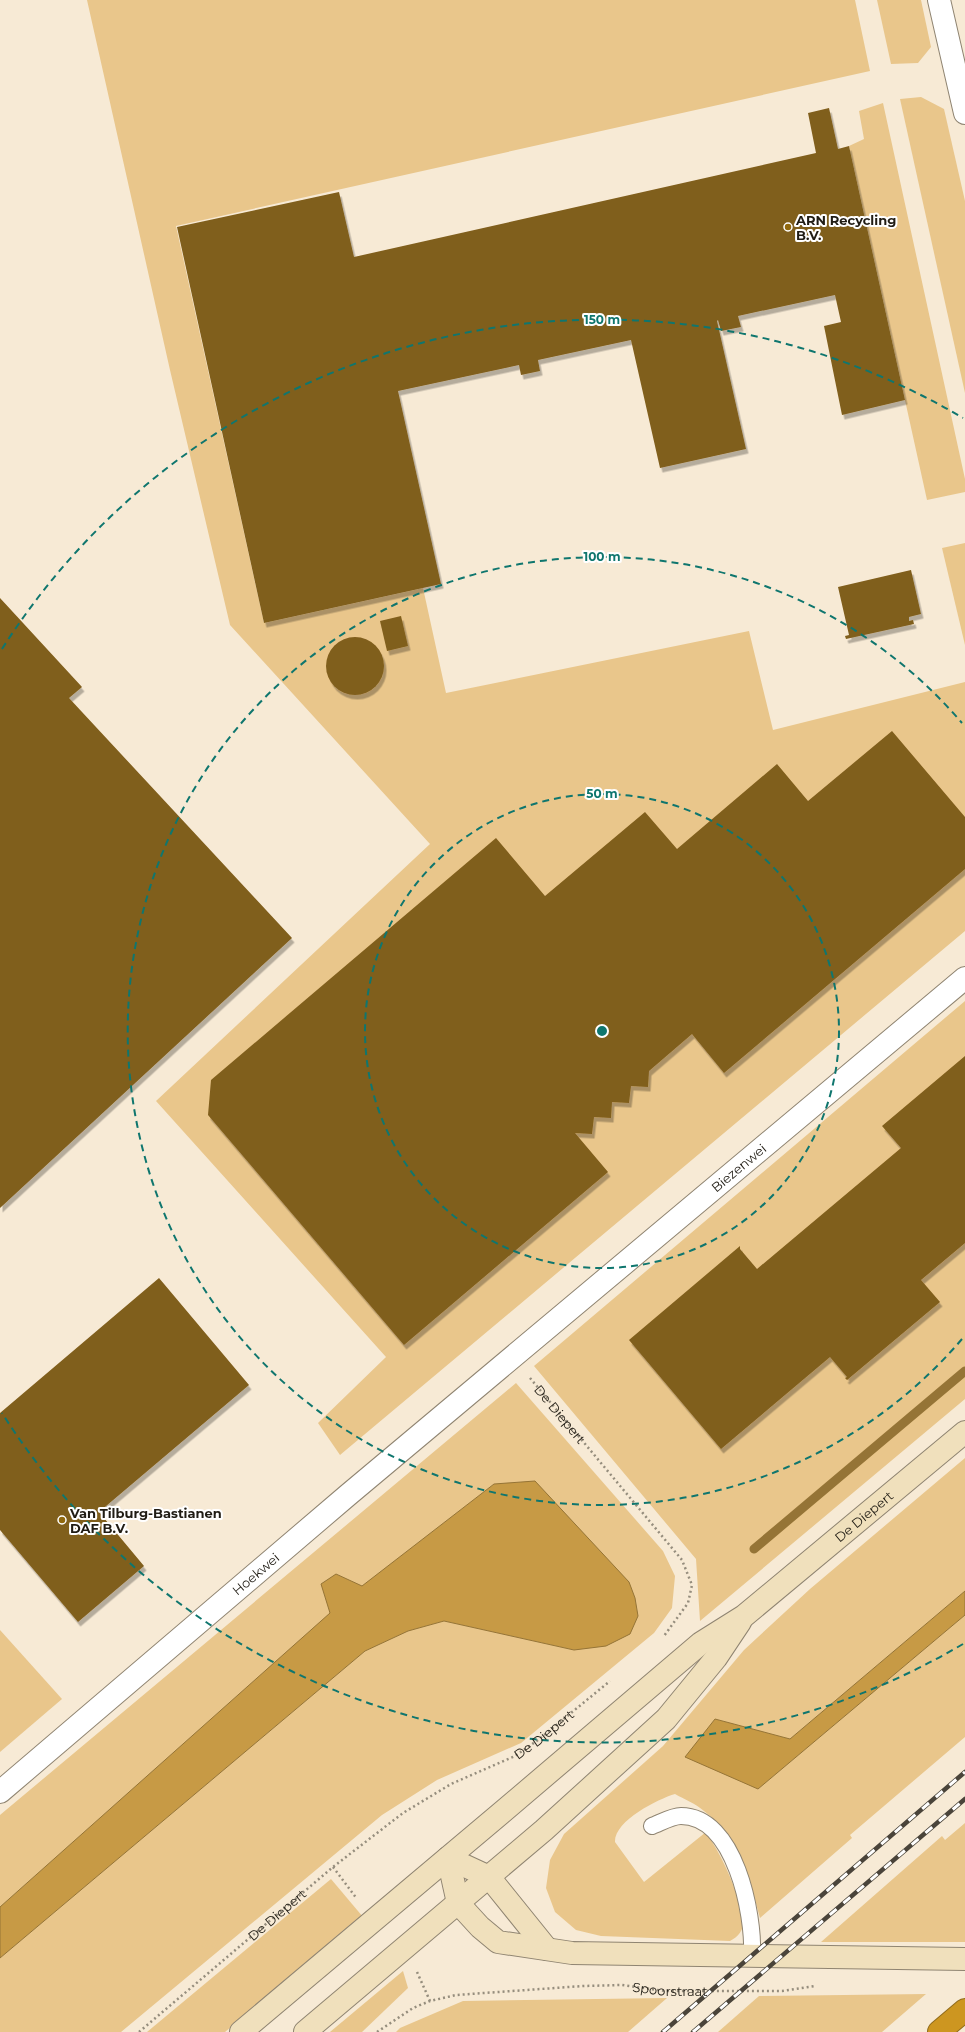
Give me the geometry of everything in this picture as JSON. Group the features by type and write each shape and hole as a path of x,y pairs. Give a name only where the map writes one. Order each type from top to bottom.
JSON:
{"highway":[{"path":"939,2032 965,2010"}],"main road":[{"name":"De Diepert","path":"241,2032 701,1643 744,1616 965,1432"},
{"name":"De Diepert","path":"305,2032 490,1877 666,1719 716,1658 744,1616"},
{"path":"448,1858 490,1877 547,1949"},
{"path":"448,1858 458,1903 480,1927 498,1942 510,1945 572,1953 965,1959"}],"street":[{"path":"940,0 965,113"},
{"name":"Biezenwei","path":"513,1358 965,978"},
{"name":"Hoekwei","path":"0,1792 513,1358"}],"lane":[{"path":"652,1826 680,1816 706,1822 715,1832 728,1851 746,1894 751,1918 752,1955"}],"path":[{"name":"De Diepert","path":"513,1358 682,1560 692,1585 688,1603 662,1639"},
{"name":"De Diepert","path":"139,2032 333,1867 403,1813 451,1784 515,1756 538,1740 612,1680"},
{"name":"Spoorstraat","path":"377,2032 413,2008 430,2001 456,1995 481,1992 622,1985 665,1991 782,1991 818,1986"}],"shaded area":[{"path":"87,0 855,0 870,71 176,226 264,623 423,588 446,693 749,631 773,730 965,682 965,931 340,1455 318,1423 386,1357 156,1101 430,844 230,625 170,370"},
{"path":"877,0 921,0 931,47 918,63 891,64"},
{"path":"921,97 944,109 965,201 965,393 900,99"},
{"path":"883,103 965,479 965,492 927,500 849,146 864,139 859,111"},
{"path":"965,543 965,645 942,548"},
{"path":"965,1001 965,1399 700,1621 696,1559 534,1366"},
{"path":"516,1383 663,1551 675,1576 672,1608 654,1633 521,1743 437,1780 382,1815 121,2032 0,2032 0,1958 365,1651 408,1631 444,1621 574,1650 494,1484 362,1587 336,1574 331,1613 0,1907 0,1815"},
{"path":"965,1458 965,1591 790,1739 715,1719 710,1727 758,1789 965,1615 965,1737 850,1835 852,1838 760,1918 747,1874 734,1846 715,1821 701,1808 675,1794 648,1806 629,1819 617,1834 615,1842 644,1882 706,1832 726,1867 744,1916 742,1930 730,1941 601,1936 576,1930 555,1912 546,1888 550,1860 564,1834 663,1746 744,1650 810,1589"},
{"path":"535,1481 629,1582 635,1598 638,1616 630,1634 606,1646 574,1650 444,1621 408,1631 365,1651 0,1958 0,1907 330,1613 321,1584 336,1574 362,1586 494,1484"},
{"path":"965,1591 965,1615 758,1789 685,1757 715,1719 790,1739"},
{"path":"0,1630 62,1699 0,1752"},
{"path":"965,1823 965,1942 821,1942 942,1836 945,1840"},
{"path":"331,1879 363,1917 225,2032 147,2032"},
{"path":"403,1971 408,1988 362,2032 330,2032"},
{"path":"926,1994 882,2032 718,2032 759,1996"},
{"path":"667,1998 628,2032 396,2032 400,2028 463,2001"}],"building":[{"path":"829,108 838,149 849,146 905,400 842,415 824,326 841,322 835,295 738,316 741,327 721,331 718,320 746,449 660,468 631,340 538,360 540,371 521,375 519,365 398,391 441,584 264,623 177,227 339,192 354,257 816,153 808,113"},
{"path":"911,570 921,614 909,617 909,621 913,620 914,624 846,639 845,636 849,635 838,587"},
{"path":"0,598 82,687 69,698 292,938 0,1208"},
{"path":"401,616 408,646 387,651 380,621"},
{"path":"349,637 361,637 376,645 384,660 384,672 376,687 361,695 349,695 334,687 326,672 326,660 334,645"},
{"path":"892,731 965,817 965,869 724,1073 692,1034 649,1071 648,1087 631,1086 629,1103 612,1102 611,1118 594,1117 592,1134 575,1133 608,1172 404,1345 208,1115 211,1080 496,838 545,896 645,812 677,849 777,764 808,801"},
{"path":"965,1056 965,1243 921,1280 940,1302 847,1380 845,1378 847,1377 830,1357 721,1449 629,1340 740,1246 740,1249 757,1269 901,1148 882,1126"},
{"path":"159,1278 249,1385 99,1512 144,1566 78,1622 0,1530 0,1413"}],"waterway":[{"path":"754,1549 965,1371"}],"railway":[{"path":"663,2032 965,1772"},
{"path":"693,2032 965,1799"}],"place":[{"name":"ARN Recycling B.V.","path":"788,227"},
{"name":"Van Tilburg-Bastianen DAF B.V.","path":"62,1520"}]}
